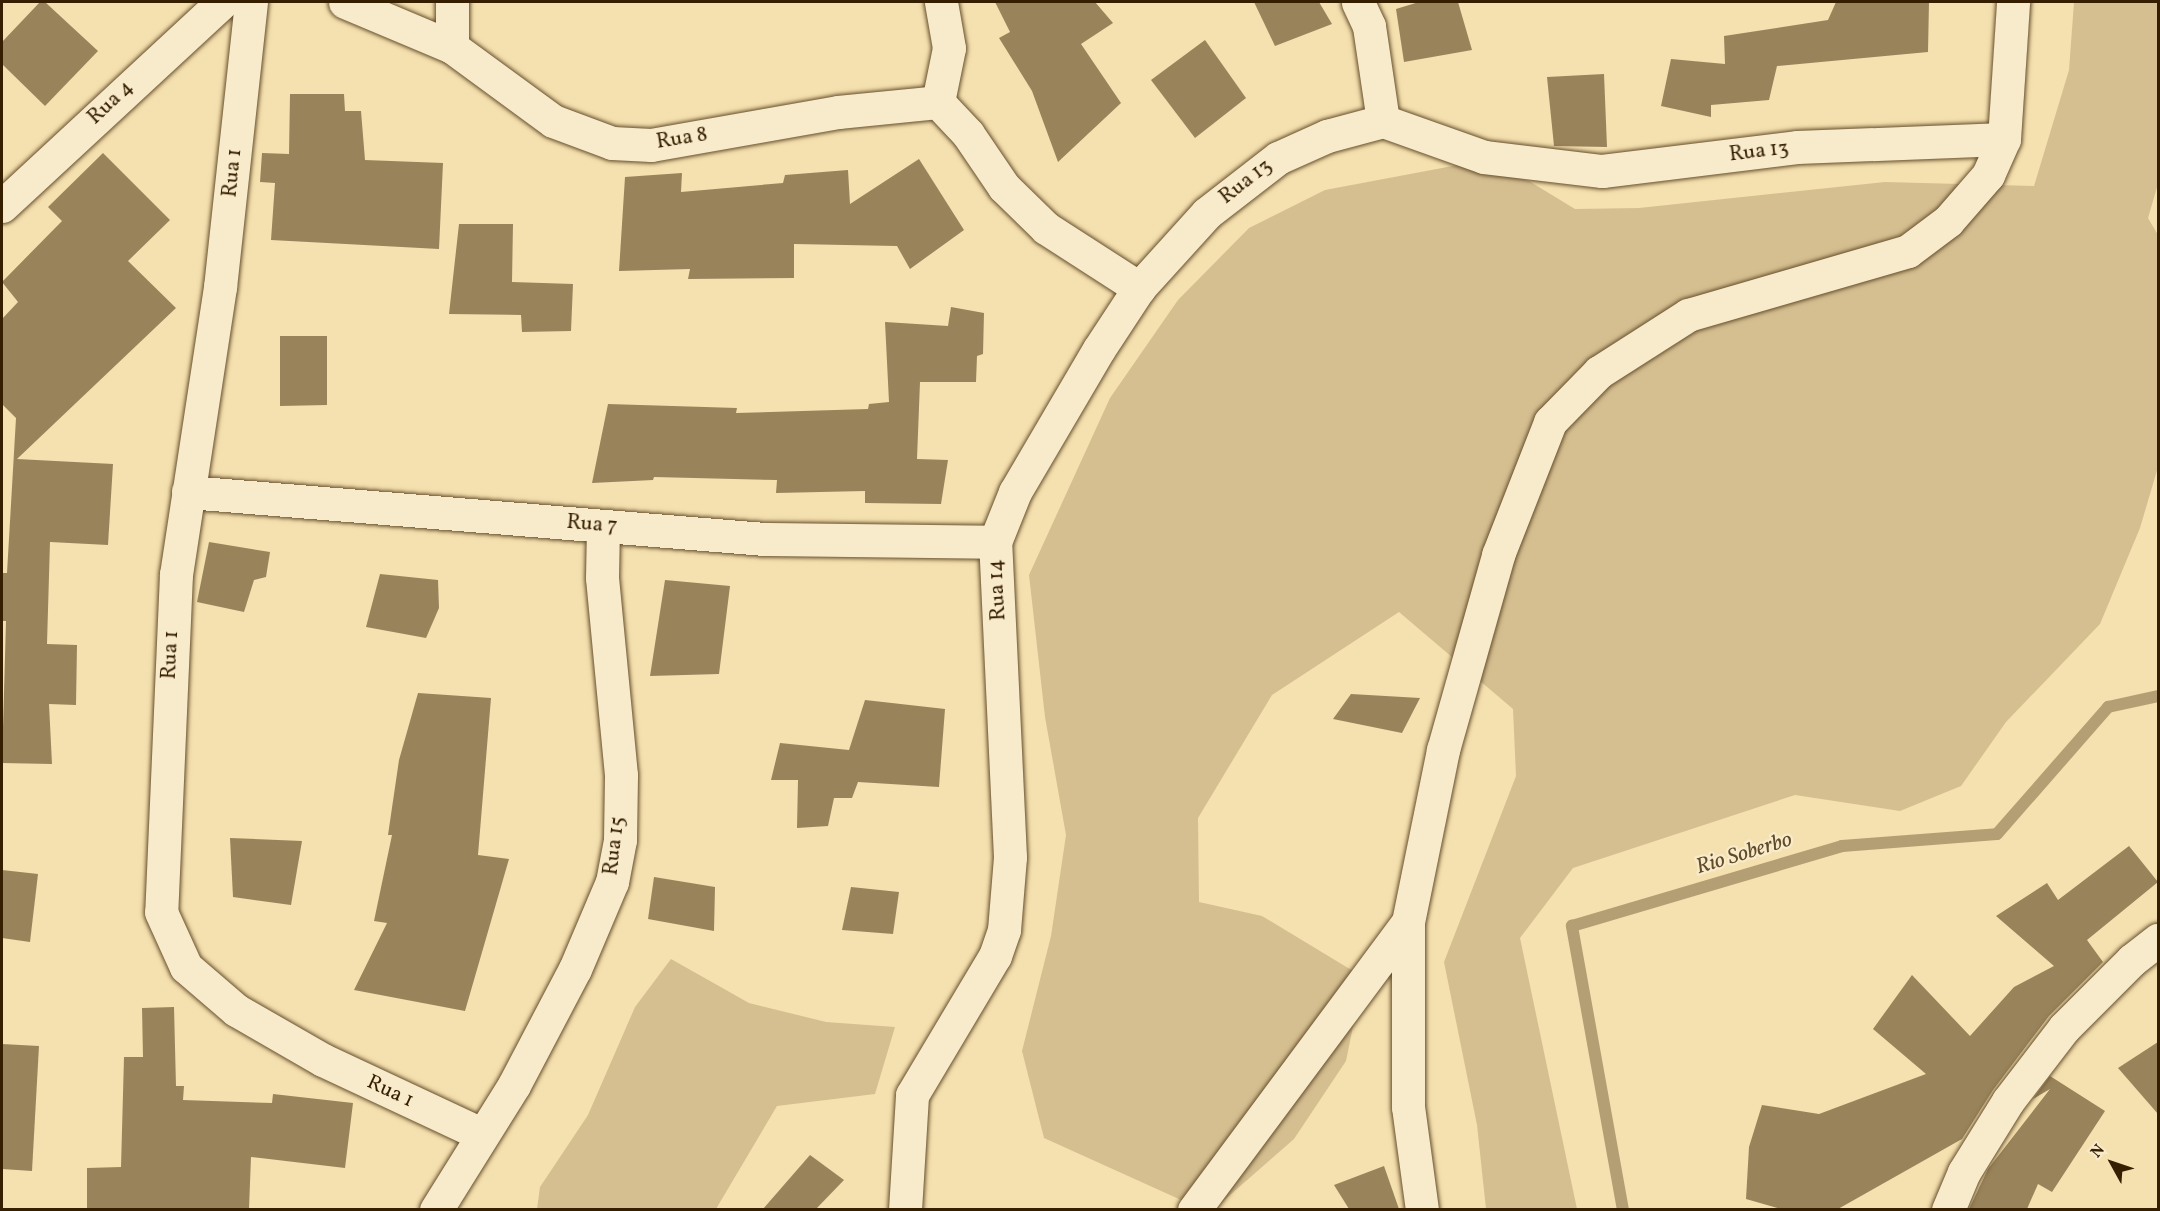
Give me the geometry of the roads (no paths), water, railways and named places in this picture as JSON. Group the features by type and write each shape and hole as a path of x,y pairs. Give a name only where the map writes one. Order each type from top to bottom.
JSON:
{"street":[{"name":"Rua 4","path":"2,206 222,2"},
{"name":"Rua 1","path":"251,2 220,287 176,574 161,912 186,967 236,1010 323,1060 481,1134"},
{"name":"Rua 8","path":"345,2 452,47 553,121 612,143 651,145 838,112 938,102"},
{"path":"452,2 452,47"},
{"path":"941,2 949,48 938,102 968,134 1004,187 1046,228 1139,288"},
{"path":"1358,2 1369,26 1383,121"},
{"path":"1422,1209 1408,1107 1408,922 1443,750 1495,567 1550,422 1599,372 1688,315 1908,251 1948,221 1982,183 2004,139 2013,2"},
{"name":"Rua 13","path":"1139,288 1207,213 1278,158 1327,136 1383,121 1484,157 1602,171 1797,147 2004,139"},
{"name":"Rua 14","path":"906,1209 912,1095 995,956 1004,930 1010,835 995,542 1015,492 1139,288"},
{"name":"Rua 7","path":"188,492 765,539 995,542"},
{"name":"Rua 15","path":"436,1209 481,1134 514,1085 576,969 612,882 620,840 621,775 602,578 603,526"},
{"path":"1194,1209 1408,922"},
{"path":"1948,1209 1964,1172 2008,1101 2064,1028 2132,960 2158,940"}],"waterway":[{"name":"Rio Soberbo","path":"1623,1210 1572,926 1842,846 1997,834 2108,707 2158,696"}]}
